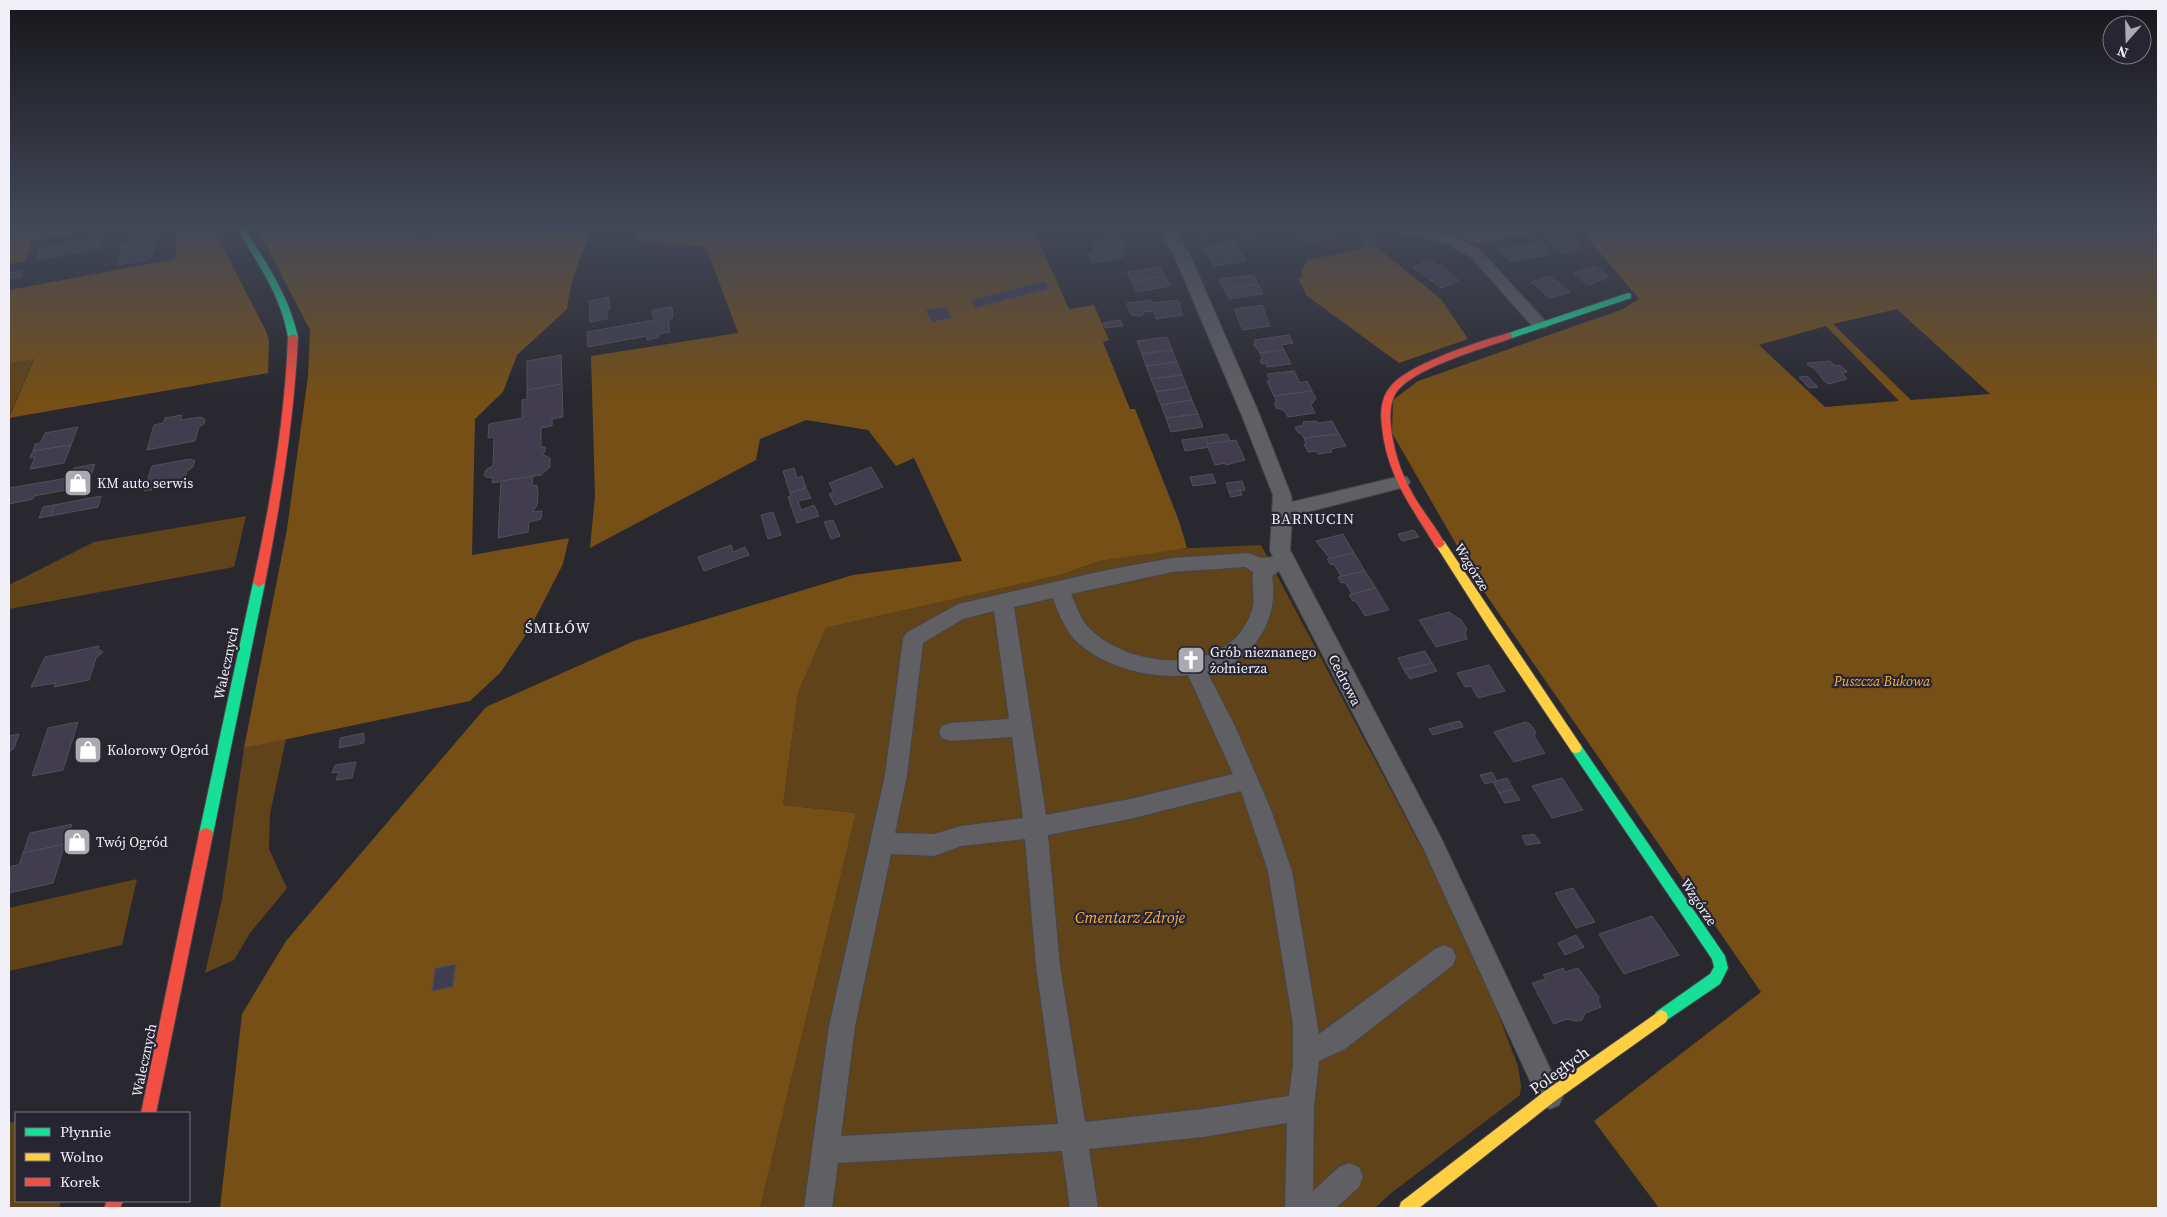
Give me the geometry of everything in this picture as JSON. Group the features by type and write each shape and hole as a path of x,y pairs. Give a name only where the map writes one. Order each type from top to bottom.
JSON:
{"street":[{"name":"Walecznych","path":"148,1112 265,552 286,433 291,389 293,336 290,320 275,285"},
{"name":"Cedrowa","path":"1195,285 1250,411 1282,495 1283,511 1279,536 1279,564 1436,851 1474,928 1550,1096"},
{"path":"1504,285 1540,324"},
{"name":"Wzgórze","path":"1628,296 1540,324 1433,364 1394,388 1386,401 1386,422 1390,447 1401,482 1493,626 1718,956"},
{"path":"1283,511 1401,482"},
{"path":"818,1208 842,1026 896,775 913,639 958,612 1107,577 1172,565 1248,560 1258,566 1279,564"},
{"path":"1059,589 1077,628 1085,638 1117,658 1143,665 1168,668 1194,667 1230,655 1247,642 1258,622 1266,596 1262,573 1279,564"},
{"path":"1003,601 1036,827 1048,966 1075,1137 1084,1208"},
{"path":"1194,667 1223,724 1260,810 1280,871 1306,1024 1306,1054 1301,1107 1299,1208"},
{"path":"950,732 1021,727"},
{"path":"882,842 927,846 961,836 1036,827 1130,809 1247,780"},
{"name":"Poległych","path":"1407,1208 1550,1096 1714,979 1721,968 1718,956"},
{"path":"1306,1054 1336,1040 1444,957"},
{"path":"827,1150 1075,1137 1203,1123 1301,1107"},
{"path":"1316,1208 1348,1177"}],"green space":[{"path":"37,285 242,285 266,331 269,341 268,373 9,418 34,359 9,363 9,290"},
{"path":"287,285 572,285 567,309 517,355 503,392 475,419 472,555 569,538 563,564 529,630 500,673 470,701 244,748 287,529 308,376 310,330"},
{"path":"720,285 1058,285 1069,309 1094,305 1109,340 1103,342 1130,409 1135,409 1179,521 1187,548 1100,561 1060,575 826,628 798,693 783,805 856,813 760,1208 220,1208 242,1014 286,941 486,707 634,641 853,575 962,561 914,458 896,466 868,430 806,420 760,439 756,460 590,548 595,496 591,356 738,333"},
{"path":"1301,285 1423,285 1441,299 1468,339 1399,363 1307,296"},
{"name":"Puszcza Bukowa","path":"1627,285 2158,285 2158,1208 1659,1208 1594,1121 1761,992 1482,589 1392,433 1393,400 1418,381 1623,309 1639,299","holes":["1897,309 1990,394 1911,400 1833,324","1826,326 1898,400 1825,407 1759,345"]},
{"path":"34,358 9,417 9,363"},
{"path":"246,516 234,567 9,609 9,585 94,542"},
{"name":"Cmentarz Zdroje","path":"1261,545 1436,875 1484,977 1518,1066 1521,1086 1520,1095 1390,1194 1375,1208 760,1208 856,813 783,805 798,693 826,628 1060,575 1100,561 1170,549"},
{"path":"286,739 270,814 269,849 287,888 250,933 234,960 205,973 222,899 244,748"},
{"path":"137,879 122,945 9,971 9,908"},
{"path":"15,1121 15,1202 61,1202 59,1208 9,1208 9,1123"}],"building":[{"path":"1030,285 1047,285 1049,289 975,308 971,300"},
{"path":"1133,285 1170,286 1137,292"},
{"path":"1222,285 1253,285 1224,289"},
{"path":"1258,285 1263,294 1229,299 1224,289"},
{"path":"1437,285 1449,285 1441,288"},
{"path":"1534,285 1561,285 1570,292 1550,298"},
{"path":"609,297 610,310 607,310 607,319 590,322 589,301"},
{"path":"1151,300 1152,303 1177,300 1181,304 1179,306 1183,315 1156,319 1154,311 1144,312 1142,316 1131,315 1127,303"},
{"path":"1262,305 1270,326 1243,330 1234,309"},
{"path":"672,307 673,318 668,319 670,332 658,334 659,337 647,340 647,336 588,347 587,332 654,320 652,310"},
{"path":"946,307 952,318 932,322 925,310"},
{"path":"1120,320 1123,326 1105,328 1103,323"},
{"path":"1289,335 1293,343 1281,345 1284,350 1260,353 1253,344 1256,344 1254,340"},
{"path":"1167,337 1172,350 1142,354 1137,341"},
{"path":"1172,350 1177,362 1146,366 1142,354"},
{"path":"1284,350 1291,364 1267,367 1265,363 1262,364 1260,360 1263,359 1260,353"},
{"path":"561,355 562,384 527,390 527,361"},
{"path":"1830,361 1835,366 1840,365 1847,372 1842,373 1847,379 1829,384 1825,382 1814,368 1807,365 1808,363"},
{"path":"1177,362 1182,375 1151,379 1146,366"},
{"path":"1294,371 1300,383 1307,381 1312,391 1274,396 1267,381 1270,381 1267,374"},
{"path":"1182,375 1187,387 1156,392 1151,379"},
{"path":"1807,376 1818,387 1809,388 1799,377"},
{"path":"562,384 563,417 552,419 552,426 541,428 541,447 545,447 545,452 542,454 550,458 550,467 541,475 492,483 493,478 484,475 487,469 493,466 494,437 488,438 489,424 522,418 522,400 527,399 527,390"},
{"path":"1187,387 1192,400 1161,405 1156,392"},
{"path":"1312,391 1316,398 1311,405 1315,413 1288,417 1284,410 1276,408 1274,403 1277,403 1274,396"},
{"path":"1192,400 1198,414 1166,418 1161,405"},
{"path":"1198,414 1203,427 1171,432 1166,418"},
{"path":"182,415 180,420 201,417 205,419 204,424 199,427 195,441 147,450 154,425 163,423 165,418"},
{"path":"1316,421 1318,423 1332,421 1339,434 1304,438 1295,427 1304,425 1303,422"},
{"path":"78,427 71,445 33,451 35,444 40,443 45,433"},
{"path":"1227,434 1230,441 1207,444 1205,437"},
{"path":"1339,434 1346,446 1331,449 1332,452 1318,454 1316,451 1308,452 1304,444 1306,444 1304,438"},
{"path":"1205,437 1209,447 1185,451 1182,440"},
{"path":"1236,440 1245,460 1226,465 1225,463 1215,465 1207,444"},
{"path":"71,445 64,463 30,469 35,457 30,458 33,451"},
{"path":"190,459 195,461 193,467 187,471 183,484 144,491 152,466"},
{"path":"95,464 92,473 71,477 74,468"},
{"path":"871,467 883,487 835,505 829,494 834,492 829,483"},
{"path":"794,468 797,478 802,476 806,488 790,493 783,471"},
{"path":"91,474 87,486 34,496 33,499 9,504 9,488"},
{"path":"1212,474 1216,483 1193,486 1190,477"},
{"path":"533,476 532,486 537,485 538,494 537,505 533,512 542,511 541,519 529,522 528,532 498,538 501,481"},
{"path":"1242,481 1245,490 1229,492 1226,483"},
{"path":"806,488 811,498 798,501 801,510 814,505 819,516 797,523 788,497 791,496 790,493"},
{"path":"1240,490 1242,495 1231,497 1229,492"},
{"path":"101,496 98,507 50,516 54,505"},
{"path":"54,505 50,516 39,518 43,507"},
{"path":"773,512 781,535 768,539 761,515"},
{"path":"833,520 840,536 831,539 824,522"},
{"path":"1414,530 1419,537 1402,541 1398,534"},
{"path":"1343,534 1354,553 1330,559 1316,541"},
{"path":"731,545 733,552 745,547 749,555 704,571 698,557"},
{"path":"1354,553 1365,571 1341,576 1334,564 1331,565 1327,559"},
{"path":"1365,571 1376,588 1352,594 1345,582 1341,583 1338,577"},
{"path":"1376,588 1389,610 1365,616 1356,601 1353,601 1349,595"},
{"path":"1449,612 1461,620 1467,629 1465,633 1467,639 1436,647 1419,620"},
{"path":"99,646 98,649 103,652 96,658 89,680 54,687 56,683 31,687 45,657"},
{"path":"1425,651 1432,663 1404,670 1398,658"},
{"path":"1432,663 1437,671 1410,679 1404,670"},
{"path":"1489,665 1505,691 1478,698 1471,686 1465,687 1457,673"},
{"path":"1460,721 1463,727 1454,729 1450,723"},
{"path":"78,722 63,770 32,776 48,728"},
{"path":"1525,722 1530,724 1536,732 1534,736 1545,753 1514,762 1494,732"},
{"path":"1450,723 1454,729 1433,735 1429,729"},
{"path":"364,733 364,743 339,748 340,738"},
{"path":"19,734 14,748 9,752 9,736"},
{"path":"356,762 352,778 336,780 339,772 332,773 335,765"},
{"path":"1492,772 1497,781 1485,784 1480,775"},
{"path":"1507,778 1513,789 1499,793 1493,782"},
{"path":"1562,778 1583,810 1552,818 1532,786"},
{"path":"1513,789 1520,800 1505,803 1499,793"},
{"path":"72,824 65,844 23,853 30,833"},
{"path":"1534,834 1541,843 1526,845 1522,836"},
{"path":"65,844 53,883 9,893 11,866 19,865 23,853"},
{"path":"1573,888 1595,922 1576,928 1555,893"},
{"path":"1652,916 1679,955 1624,974 1599,934"},
{"path":"1576,935 1584,947 1565,955 1558,943"},
{"path":"456,964 453,987 432,991 435,968"},
{"path":"1563,968 1565,972 1578,968 1599,997 1598,1001 1601,1007 1585,1013 1582,1020 1567,1019 1554,1024 1532,983 1546,979 1543,975"}],"traffic: fast":[{"path":"275,285 286,308 293,337"},
{"path":"1509,336 1628,296"},
{"path":"206,834 259,583"},
{"path":"1576,748 1718,956 1721,968 1715,979 1661,1017"}],"traffic: slow":[{"path":"1440,544 1576,748"},
{"path":"1407,1208 1550,1096 1661,1017"}],"traffic: jam":[{"path":"1440,544 1410,498 1397,473 1387,433 1386,419 1389,395 1395,387 1407,378 1434,364 1509,336"},
{"path":"259,583 282,461 292,368 293,337"},
{"path":"148,1112 206,834"},
{"path":"112,1208 115,1202"}],"place":[{"name":"KM auto serwis","path":"78,483"},
{"name":"Grób nieznanego żołnierza","path":"1191,660"},
{"name":"Kolorowy Ogród","path":"88,750"},
{"name":"Twój Ogród","path":"77,842"}],"district":[{"name":"BARNUCIN","path":"1313,519"},
{"name":"ŚMIŁÓW","path":"558,628"}]}
